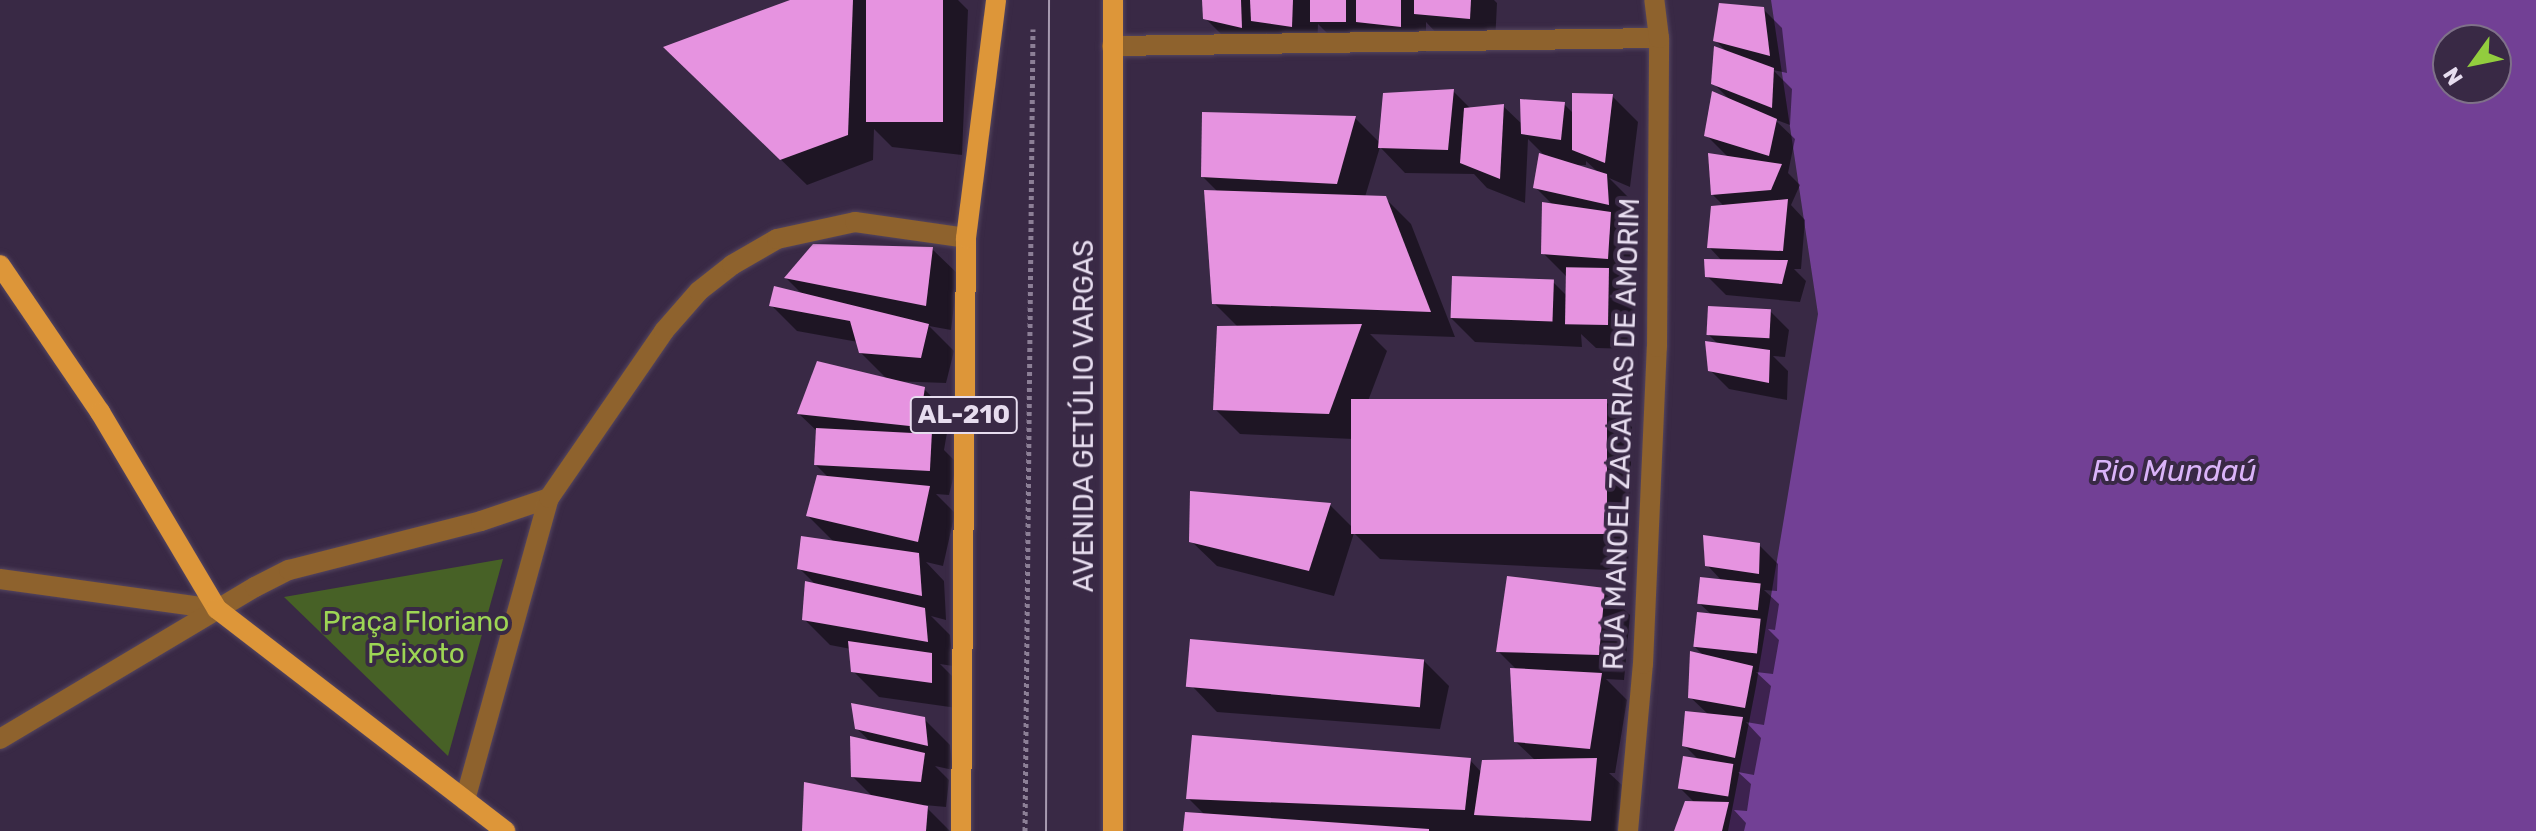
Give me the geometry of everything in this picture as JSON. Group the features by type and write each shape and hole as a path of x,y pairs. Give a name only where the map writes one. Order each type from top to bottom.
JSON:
{"main road":[{"name":"AL-210","path":"961,831 966,238 996,0"},
{"name":"AVENIDA GETÚLIO VARGAS","path":"1113,0 1113,831"},
{"path":"0,265 100,412 217,609 505,831"}],"street":[{"name":"RUA MANOEL ZACARIAS DE AMORIM","path":"1628,831 1643,664 1656,362 1659,38 1654,0"},
{"path":"1112,46 1659,38"},
{"path":"465,800 549,498 664,331 699,291 732,265 777,239 855,222 966,238"},
{"path":"0,739 217,609 289,570 481,521 549,498"},
{"path":"0,579 217,609"}],"path":[{"path":"1025,831 1033,16"}],"green space":[{"name":"Praça Floriano Peixoto","path":"503,559 448,756 284,597"}],"water":[{"name":"Rio Mundaú","path":"1771,0 2536,0 2536,831 1728,831 1756,686 1818,314"}],"building":[{"path":"790,0 853,0 848,135 780,160 663,47"},
{"path":"866,0 943,0 943,122 866,122"},
{"path":"1202,0 1241,0 1242,28 1203,19"},
{"path":"1250,0 1293,0 1292,27 1251,21"},
{"path":"1310,0 1346,0 1346,22 1310,22"},
{"path":"1356,0 1401,0 1401,27 1356,22"},
{"path":"1414,0 1471,0 1470,19 1414,14"},
{"path":"1719,3 1764,7 1770,56 1713,41"},
{"path":"1714,46 1774,68 1772,108 1711,84"},
{"path":"1454,89 1448,150 1378,148 1383,93"},
{"path":"1712,91 1777,119 1769,156 1704,136"},
{"path":"1572,93 1613,94 1605,163 1572,150"},
{"path":"1520,99 1565,102 1561,140 1521,134"},
{"path":"1504,104 1500,179 1460,163 1464,108"},
{"path":"1202,112 1356,116 1337,184 1201,177"},
{"path":"1539,153 1607,174 1609,205 1533,188"},
{"path":"1708,153 1782,164 1771,190 1711,195"},
{"path":"1204,190 1386,196 1431,312 1212,304"},
{"path":"1788,199 1783,251 1707,248 1711,206"},
{"path":"1542,202 1611,212 1608,259 1541,254"},
{"path":"813,244 933,247 926,306 784,278"},
{"path":"1704,259 1788,260 1782,284 1705,277"},
{"path":"1566,267 1609,268 1608,325 1565,324"},
{"path":"1452,276 1554,280 1552,322 1451,318"},
{"path":"774,286 929,324 921,358 859,353 850,321 769,306"},
{"path":"1708,306 1771,309 1769,338 1706,335"},
{"path":"1362,324 1329,414 1213,410 1217,326"},
{"path":"1705,341 1770,350 1769,383 1708,371"},
{"path":"817,361 925,387 919,427 797,414"},
{"path":"1351,399 1607,399 1607,534 1351,534"},
{"path":"816,428 932,434 930,471 814,465"},
{"path":"817,475 930,486 918,542 806,516"},
{"path":"1190,491 1331,503 1309,571 1189,542"},
{"path":"1703,535 1760,543 1759,574 1705,566"},
{"path":"801,536 919,553 922,596 797,569"},
{"path":"1507,576 1605,588 1599,655 1496,652"},
{"path":"1700,577 1761,583 1758,610 1697,604"},
{"path":"805,581 925,608 928,642 802,620"},
{"path":"1697,612 1761,619 1757,653 1693,647"},
{"path":"1190,639 1424,659 1420,707 1186,687"},
{"path":"848,641 932,653 932,683 851,672"},
{"path":"1690,651 1753,666 1745,708 1688,698"},
{"path":"1510,668 1602,673 1590,749 1514,742"},
{"path":"851,703 925,717 928,746 855,729"},
{"path":"1685,711 1743,717 1735,758 1682,746"},
{"path":"1192,735 1471,758 1465,810 1186,799"},
{"path":"850,736 925,753 921,782 851,777"},
{"path":"1683,756 1733,764 1728,797 1678,789"},
{"path":"1597,758 1591,821 1474,815 1482,760"},
{"path":"804,782 928,806 926,831 802,831"},
{"path":"1685,801 1729,802 1722,831 1674,831"},
{"path":"1185,812 1429,829 1429,831 1183,831"}],"tram line":[{"path":"1046,831 1049,0"}]}
